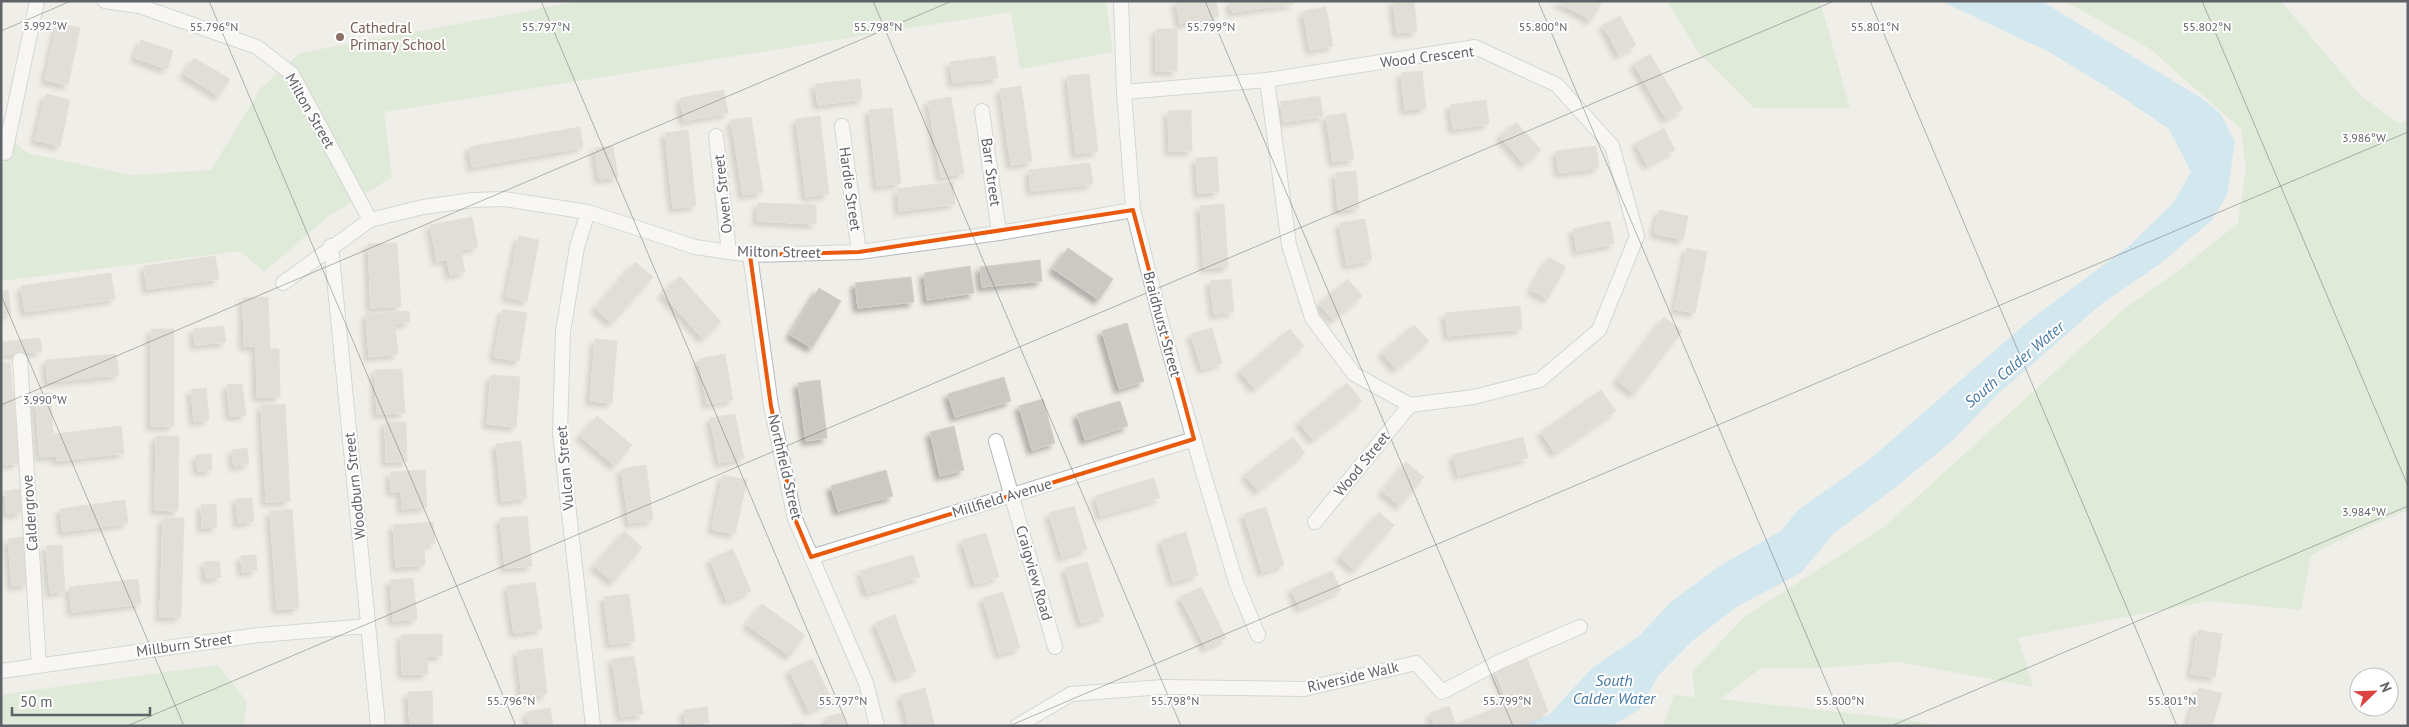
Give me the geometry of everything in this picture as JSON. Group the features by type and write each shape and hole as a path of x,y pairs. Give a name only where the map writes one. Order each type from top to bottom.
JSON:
{"street":[{"path":"5,153 37,1"},
{"name":"Milton Street","path":"105,1 139,4 257,47 292,74 370,220"},
{"name":"Braidhurst Street","path":"1121,1 1124,92 1133,210 1194,439 1236,582 1258,635"},
{"name":"Wood Crescent","path":"1124,92 1267,80 1475,48 1557,85 1612,146 1637,236 1599,330 1540,380 1474,397 1410,405"},
{"path":"1267,80 1289,245 1312,318 1354,374 1410,405"},
{"name":"Barr Street","path":"982,111 999,234"},
{"name":"Hardie Street","path":"842,126 859,252"},
{"name":"Owen Street","path":"716,136 729,252"},
{"name":"Milton Street","path":"283,282 370,220 423,206 496,199 588,212 695,247 750,255 859,252 999,234 1133,210"},
{"name":"Vulcan Street","path":"588,212 577,247 564,332 560,433 593,726"},
{"name":"Woodburn Street","path":"331,246 378,726"},
{"name":"Northfield Street","path":"750,255 771,406 795,519 866,683 877,726"},
{"name":"Caldergrove","path":"20,360 39,666"},
{"name":"Wood Street","path":"1315,522 1410,405"},
{"name":"Millfield Avenue","path":"811,557 1194,439"},
{"name":"Craigview Road","path":"996,442 1055,646"},
{"name":"Millburn Street","path":"1,670 259,635 368,626"},
{"name":"Riverside Walk","path":"1017,726 1071,694 1163,687 1304,690 1416,663 1442,692 1499,662 1580,627"}],"highlighted area":[{"path":"1133,210 1194,439 811,557 795,519 771,406 750,255 859,252"}],"green space":[{"path":"581,1 1106,1 1113,52 1020,69 1011,12 384,112 392,177 329,216 264,272 240,251 1,281 1,132 28,153 131,175 211,170 261,88 300,53"},
{"path":"1667,1 1820,1 1850,108 1754,108 1698,52"},
{"path":"2065,1 2281,1 2361,96 2400,124 2408,119 2408,510 2360,530 2311,555 2301,610 2208,601 2018,638 2033,687 1899,662 1821,668 1761,668 1721,699 1903,719 1941,726 1663,726 1674,695 1695,697 1692,672 1744,617 1884,527 2124,309 2182,268 2238,223 2246,169 2241,129 2150,49"},
{"path":"218,665 247,702 244,726 1,726 1,699 4,694"}],"water":[{"name":"South Calder Water","path":"1941,1 2041,1 2200,97 2221,114 2235,142 2227,195 2212,220 2160,264 2104,302 2000,392 1950,443 1887,494 1834,533 1801,573 1738,606 1691,642 1658,676 1640,709 1612,726 1520,726 1549,715 1592,668 1639,636 1671,602 1721,565 1781,531 1798,510 1869,460 2031,319 2130,245 2174,202 2191,172 2169,129 2113,91 2049,52"}],"building":[{"path":"1176,1 1216,1 1219,16 1180,24"},
{"path":"1230,1 1293,1 1293,4 1232,12"},
{"path":"1393,1 1414,1 1417,31 1397,33"},
{"path":"1556,1 1602,1 1592,20"},
{"path":"1326,7 1333,46 1310,50 1303,11"},
{"path":"1620,16 1636,45 1619,55 1603,25"},
{"path":"58,23 80,28 68,85 45,80"},
{"path":"1156,29 1177,29 1177,71 1156,71"},
{"path":"141,40 173,51 167,69 135,58"},
{"path":"1650,54 1683,109 1666,119 1634,64"},
{"path":"995,56 998,78 953,83 950,62"},
{"path":"194,58 230,79 219,96 184,74"},
{"path":"1422,71 1426,108 1405,110 1401,73"},
{"path":"1089,74 1098,151 1076,154 1067,76"},
{"path":"860,79 862,99 818,105 815,84"},
{"path":"1021,86 1032,162 1011,165 1000,89"},
{"path":"724,90 728,113 684,121 680,98"},
{"path":"46,94 70,100 60,146 35,140"},
{"path":"1320,96 1323,116 1284,122 1280,102"},
{"path":"951,97 964,173 941,177 928,101"},
{"path":"1486,100 1489,124 1453,129 1450,105"},
{"path":"892,108 901,183 877,186 869,110"},
{"path":"1191,110 1192,151 1169,151 1168,111"},
{"path":"1346,113 1354,159 1333,162 1326,116"},
{"path":"820,116 829,194 806,197 796,119"},
{"path":"751,117 763,192 743,195 731,120"},
{"path":"1516,122 1541,150 1524,164 1500,136"},
{"path":"580,127 583,147 472,167 469,147"},
{"path":"1664,128 1675,150 1647,165 1636,143"},
{"path":"688,130 696,206 673,208 665,133"},
{"path":"613,146 618,177 599,179 595,148"},
{"path":"1596,146 1599,168 1559,173 1556,151"},
{"path":"1217,157 1219,192 1198,193 1196,158"},
{"path":"1090,163 1093,184 1031,191 1029,170"},
{"path":"1356,171 1359,208 1338,210 1335,173"},
{"path":"953,182 955,204 899,211 897,189"},
{"path":"758,203 816,205 816,224 757,221"},
{"path":"1224,204 1228,267 1204,268 1200,206"},
{"path":"1659,210 1688,216 1683,240 1654,233"},
{"path":"472,217 478,247 461,250 465,272 450,275 447,259 437,261 430,225"},
{"path":"1365,219 1372,260 1347,265 1339,223"},
{"path":"1610,221 1614,244 1577,251 1573,229"},
{"path":"519,236 539,240 527,301 506,297"},
{"path":"397,243 401,306 371,308 368,244"},
{"path":"1068,248 1113,279 1099,300 1053,269"},
{"path":"1687,248 1707,252 1695,313 1675,309"},
{"path":"215,256 219,279 147,289 144,266"},
{"path":"1549,257 1566,267 1548,299 1531,290"},
{"path":"1040,260 1042,281 982,287 980,267"},
{"path":"635,262 653,277 612,323 595,308"},
{"path":"970,266 974,293 927,300 924,273"},
{"path":"111,273 115,299 25,312 21,286"},
{"path":"680,276 721,322 703,339 662,293"},
{"path":"911,277 914,302 858,308 855,283"},
{"path":"1231,279 1234,312 1214,314 1210,281"},
{"path":"1348,279 1362,296 1333,320 1319,304"},
{"path":"819,288 841,301 812,348 790,335"},
{"path":"8,290 11,314 1,315 1,291"},
{"path":"268,297 270,349 279,349 280,397 257,397 256,346 244,346 243,298"},
{"path":"1520,306 1522,329 1448,336 1445,313"},
{"path":"503,309 527,313 519,361 494,357"},
{"path":"409,311 410,322 395,324 398,354 369,357 366,314"},
{"path":"1664,317 1682,331 1634,394 1617,380"},
{"path":"1127,323 1144,381 1119,389 1102,331"},
{"path":"1414,325 1429,341 1396,369 1382,352"},
{"path":"224,326 226,342 195,345 193,329"},
{"path":"1212,328 1222,363 1202,369 1191,334"},
{"path":"151,329 174,329 174,426 151,426"},
{"path":"1290,329 1304,346 1255,389 1240,371"},
{"path":"40,338 42,351 1,355 1,342"},
{"path":"595,339 617,341 612,403 590,401"},
{"path":"116,354 119,375 48,382 46,360"},
{"path":"725,354 733,400 707,404 699,359"},
{"path":"10,362 19,463 4,465 1,437 1,363"},
{"path":"402,369 405,413 377,414 375,370"},
{"path":"491,375 520,377 516,427 487,424"},
{"path":"1004,377 1011,401 955,417 948,394"},
{"path":"820,380 827,438 806,441 798,383"},
{"path":"1347,383 1362,401 1313,440 1299,422"},
{"path":"242,384 246,415 230,416 227,385"},
{"path":"206,388 209,420 194,421 191,390"},
{"path":"1601,390 1616,411 1555,453 1541,432"},
{"path":"50,393 55,456 40,457 35,394"},
{"path":"1043,399 1055,443 1032,450 1019,406"},
{"path":"1120,401 1128,426 1085,440 1077,414"},
{"path":"285,404 290,501 266,502 261,405"},
{"path":"735,414 744,458 719,463 710,418"},
{"path":"597,416 632,445 615,466 580,436"},
{"path":"385,422 406,422 407,461 386,462"},
{"path":"121,426 124,453 57,461 54,434"},
{"path":"954,426 964,470 940,476 930,432"},
{"path":"156,436 179,436 178,511 155,510"},
{"path":"1293,437 1305,453 1258,491 1245,475"},
{"path":"1523,437 1528,458 1458,475 1453,455"},
{"path":"521,441 527,498 502,501 496,444"},
{"path":"247,448 249,464 234,466 232,450"},
{"path":"211,454 212,470 198,471 196,455"},
{"path":"1406,462 1424,477 1400,506 1382,491"},
{"path":"646,465 653,520 629,523 621,469"},
{"path":"425,470 427,507 402,509 401,491 391,492 390,472"},
{"path":"886,470 893,496 838,511 831,486"},
{"path":"723,475 747,480 735,534 712,529"},
{"path":"1154,478 1160,498 1101,516 1095,496"},
{"path":"20,489 22,512 7,514 5,491"},
{"path":"252,498 254,521 238,523 236,499"},
{"path":"125,500 128,523 63,532 60,509"},
{"path":"216,504 217,527 202,528 201,505"},
{"path":"1074,506 1087,549 1062,557 1049,513"},
{"path":"1266,507 1284,565 1262,572 1244,514"},
{"path":"292,509 299,608 277,609 270,511"},
{"path":"1379,512 1394,525 1355,570 1340,557"},
{"path":"527,516 532,566 505,568 500,518"},
{"path":"163,518 184,518 181,617 160,617"},
{"path":"433,522 435,543 424,544 425,565 396,567 393,525"},
{"path":"624,531 642,547 613,582 594,566"},
{"path":"1186,532 1198,575 1173,582 1161,540"},
{"path":"986,533 999,577 975,584 962,540"},
{"path":"23,537 28,584 12,586 8,539"},
{"path":"62,545 65,591 50,593 46,546"},
{"path":"733,549 751,591 727,601 710,559"},
{"path":"256,555 257,570 242,572 241,556"},
{"path":"913,555 920,577 867,593 860,571"},
{"path":"219,561 221,577 206,578 204,562"},
{"path":"1087,562 1104,616 1081,623 1065,568"},
{"path":"1332,571 1341,590 1300,608 1291,589"},
{"path":"413,578 417,619 393,621 390,580"},
{"path":"138,579 141,604 72,612 69,587"},
{"path":"535,582 542,629 514,633 507,586"},
{"path":"1201,587 1226,638 1206,648 1180,597"},
{"path":"1003,592 1020,648 999,654 983,598"},
{"path":"629,594 635,641 610,644 604,597"},
{"path":"762,604 805,635 790,656 747,625"},
{"path":"895,615 916,671 897,678 875,623"},
{"path":"2198,630 2222,634 2215,677 2191,674"},
{"path":"442,634 442,656 427,656 428,674 402,674 401,635"},
{"path":"542,648 547,694 522,697 517,651"},
{"path":"634,656 643,714 621,717 612,659"},
{"path":"1527,658 1548,711 1512,726 1435,726 1430,713 1449,706 1456,724 1508,703 1495,671"},
{"path":"812,659 832,700 809,711 789,670"},
{"path":"925,688 935,726 909,726 901,695"},
{"path":"2199,688 2222,693 2212,726 2188,726"},
{"path":"432,691 433,726 410,726 408,692"},
{"path":"707,707 709,722 686,725 684,710"},
{"path":"550,708 553,726 529,726 527,712"},
{"path":"842,713 846,726 829,726 827,717"},
{"path":"803,723 803,726 792,726 792,724"}],"place":[{"name":"Cathedral Primary School","path":"340,37"}]}
